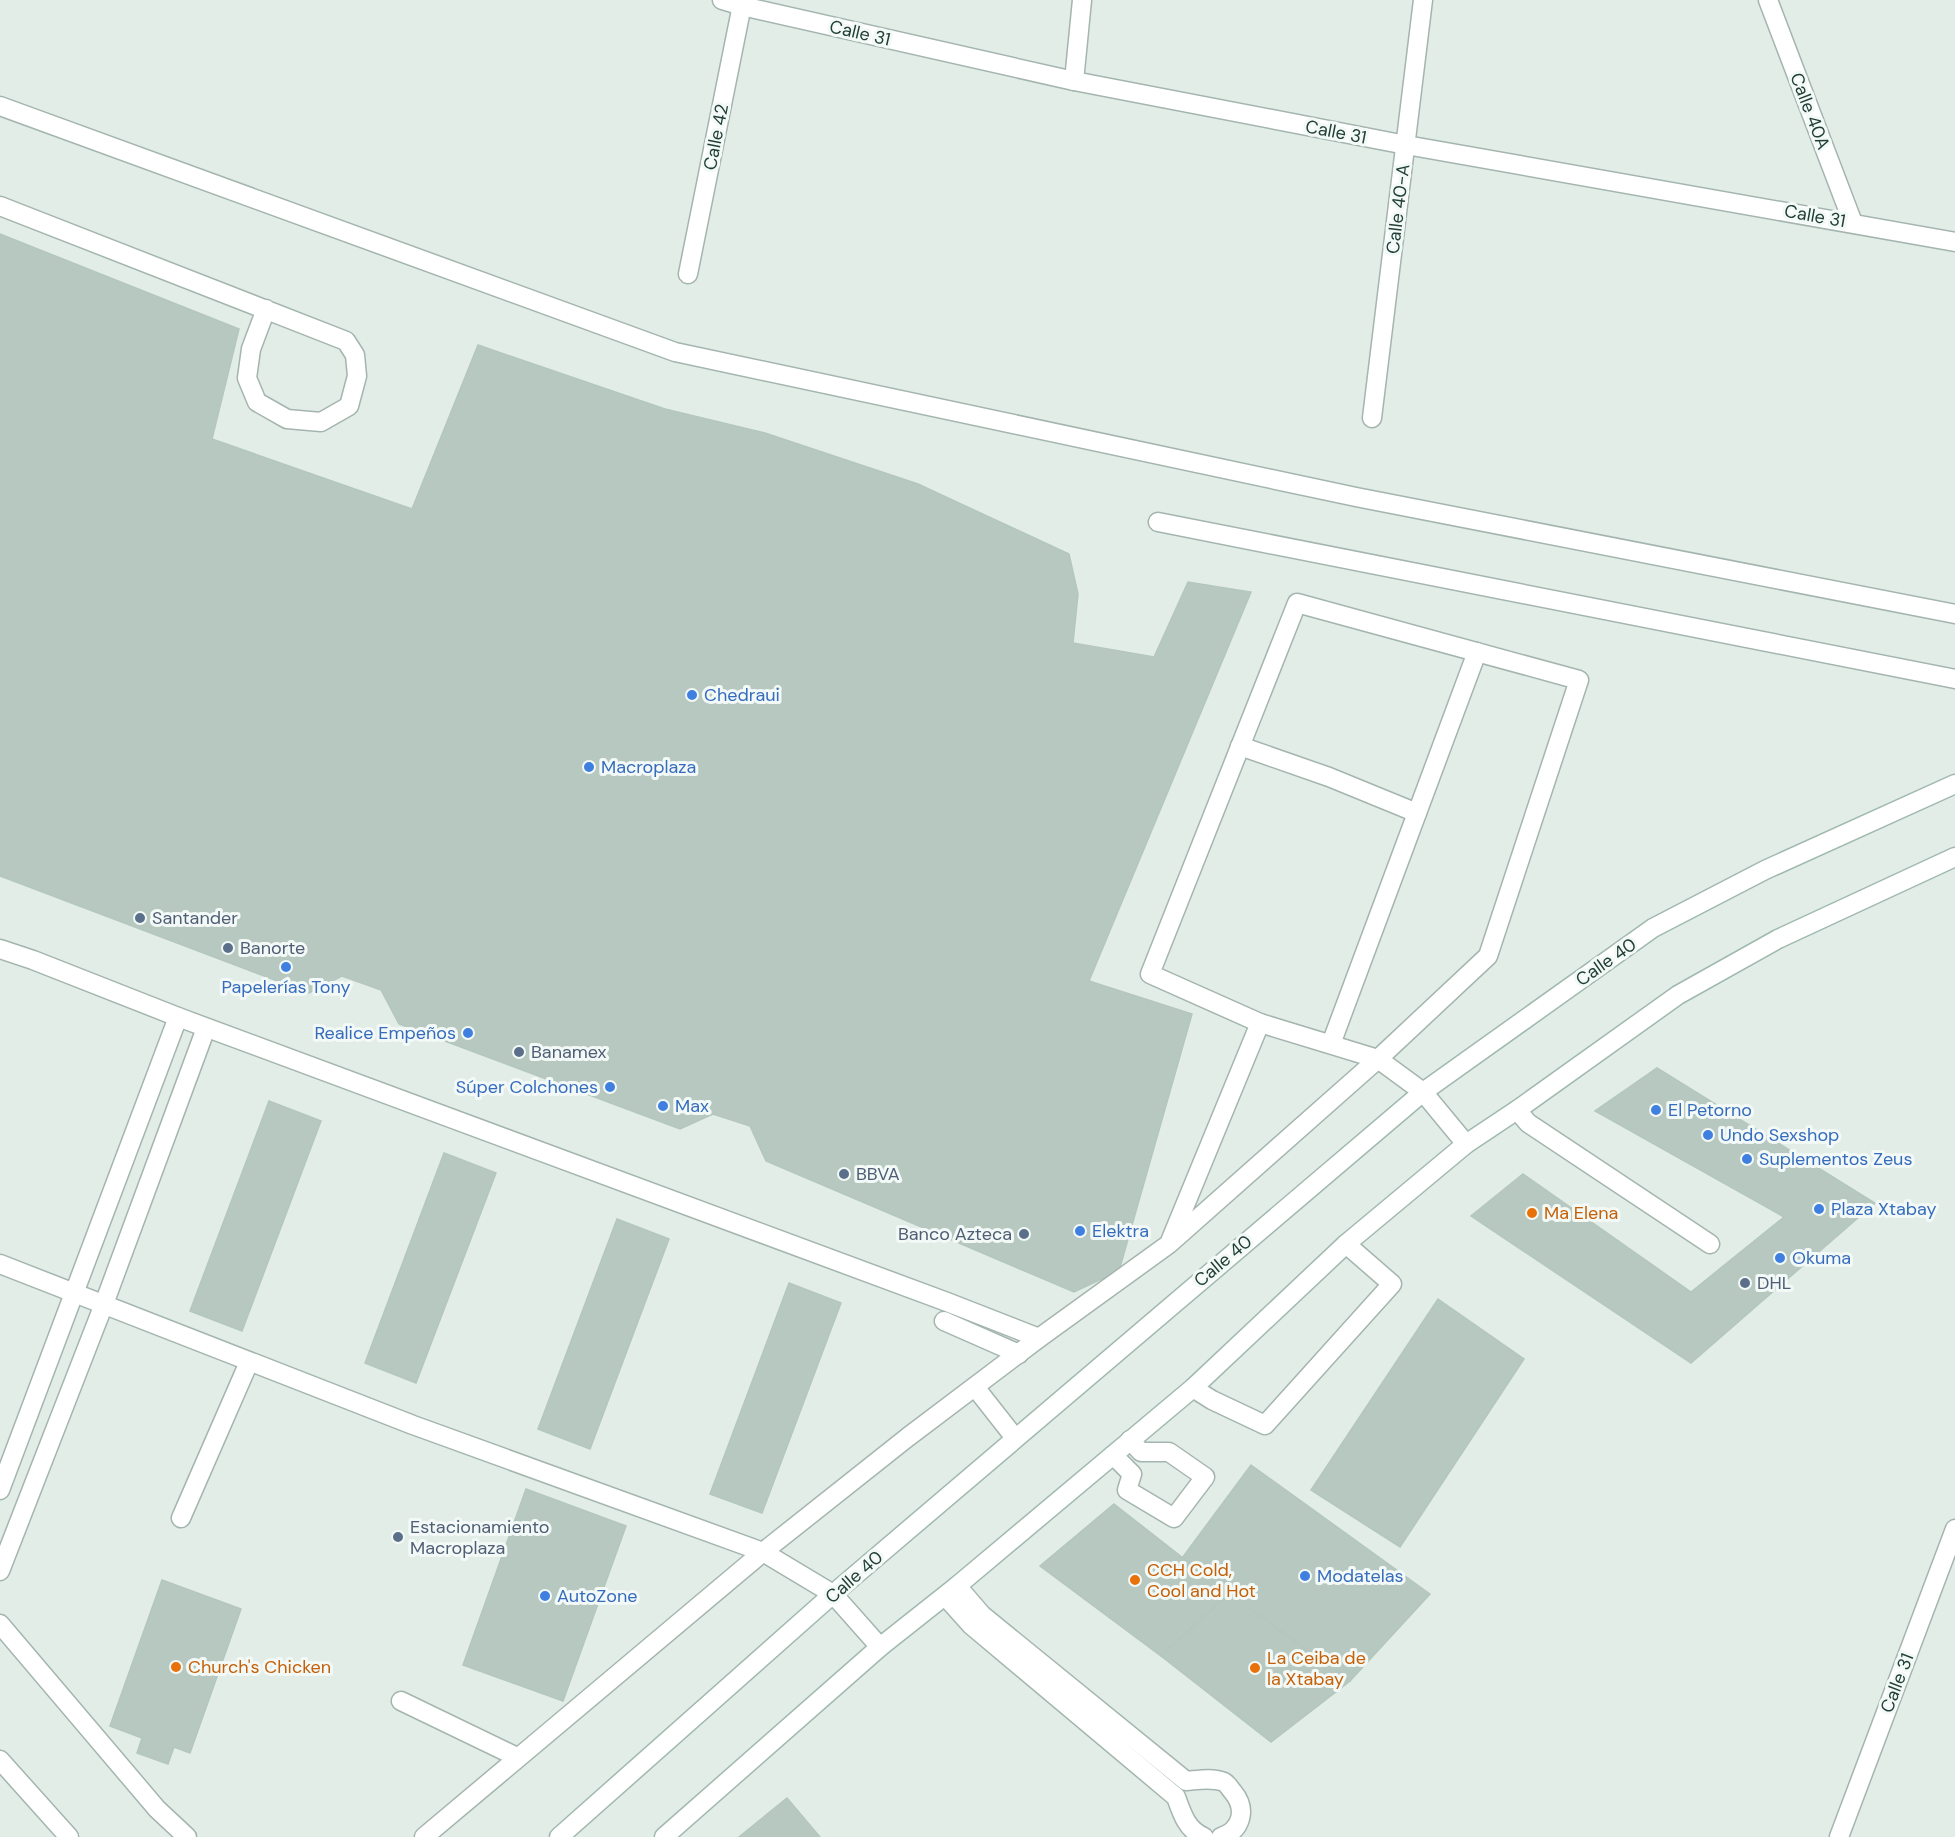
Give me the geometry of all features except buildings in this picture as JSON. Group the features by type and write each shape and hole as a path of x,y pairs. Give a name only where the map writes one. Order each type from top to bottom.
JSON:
{"street":[{"name":"Calle 31","path":"722,0 1074,81 1406,145 1955,242"},
{"path":"1074,81 1082,0"},
{"name":"Calle 40-A","path":"1372,418 1423,0"},
{"name":"Calle 40A","path":"1768,0 1852,223"},
{"name":"Calle 42","path":"688,274 743,3"},
{"path":"0,106 675,352 1356,497 1955,614"},
{"path":"0,206 266,309 346,341 355,355 357,376 348,406 321,422 287,419 256,402 247,378 251,349 266,309"},
{"path":"1158,522 1955,679"},
{"path":"424,1837 763,1552 908,1437 1169,1244 1378,1059 1488,956 1579,680 1298,603 1150,974 1260,1023 1378,1059 1423,1092 1466,1144"},
{"path":"1331,1044 1477,652"},
{"path":"1240,746 1329,777 1417,813"},
{"name":"Calle 40","path":"559,1837 833,1594 1423,1092 1653,928 1765,870 1955,784"},
{"path":"664,1837 880,1647 951,1591 1193,1388 1346,1244 1466,1144 1678,995 1778,939 1955,857"},
{"path":"0,949 1039,1338"},
{"path":"0,1490 178,1017"},
{"path":"1169,1244 1260,1023"},
{"path":"0,1571 104,1304 206,1028"},
{"path":"1517,1110 1528,1124 1710,1244"},
{"path":"1193,1388 1212,1400 1265,1425 1392,1284 1346,1244"},
{"path":"0,1264 413,1425 763,1552 833,1594 880,1647"},
{"path":"944,1321 1018,1354"},
{"path":"181,1518 249,1362"},
{"path":"975,1387 1016,1438"},
{"path":"1113,1455 1132,1474 1127,1490 1174,1518 1204,1477 1169,1452 1141,1452 1130,1440"},
{"name":"Calle 31","path":"1839,1837 1955,1529"},
{"path":"951,1591 971,1625 1176,1797 1192,1832 1204,1837"},
{"path":"951,1591 1186,1781 1210,1779 1226,1783 1240,1800 1240,1822 1230,1834 1221,1837"},
{"path":"0,1624 157,1809 187,1837"},
{"path":"401,1701 517,1757"},
{"path":"0,1760 69,1837"}],"place":[{"name":"Chedraui","path":"692,695"},
{"name":"Macroplaza","path":"589,767"},
{"name":"Santander","path":"140,918"},
{"name":"Banorte","path":"228,948"},
{"name":"Papelerías Tony","path":"286,967"},
{"name":"Realice Empeños","path":"468,1033"},
{"name":"Banamex","path":"519,1052"},
{"name":"Súper Colchones","path":"610,1087"},
{"name":"Max","path":"663,1106"},
{"name":"El Petorno","path":"1656,1110"},
{"name":"Undo Sexshop","path":"1708,1135"},
{"name":"Suplementos Zeus","path":"1747,1159"},
{"name":"BBVA","path":"844,1174"},
{"name":"Plaza Xtabay","path":"1819,1209"},
{"name":"Ma Elena","path":"1532,1213"},
{"name":"Elektra","path":"1080,1231"},
{"name":"Banco Azteca","path":"1024,1234"},
{"name":"Okuma","path":"1780,1258"},
{"name":"DHL","path":"1745,1283"},
{"name":"Estacionamiento Macroplaza","path":"398,1537"},
{"name":"Modatelas","path":"1305,1576"},
{"name":"CCH Cold, Cool and Hot","path":"1135,1580"},
{"name":"AutoZone","path":"545,1596"},
{"name":"Church's Chicken","path":"176,1667"},
{"name":"La Ceiba de la Xtabay","path":"1255,1668"}]}
